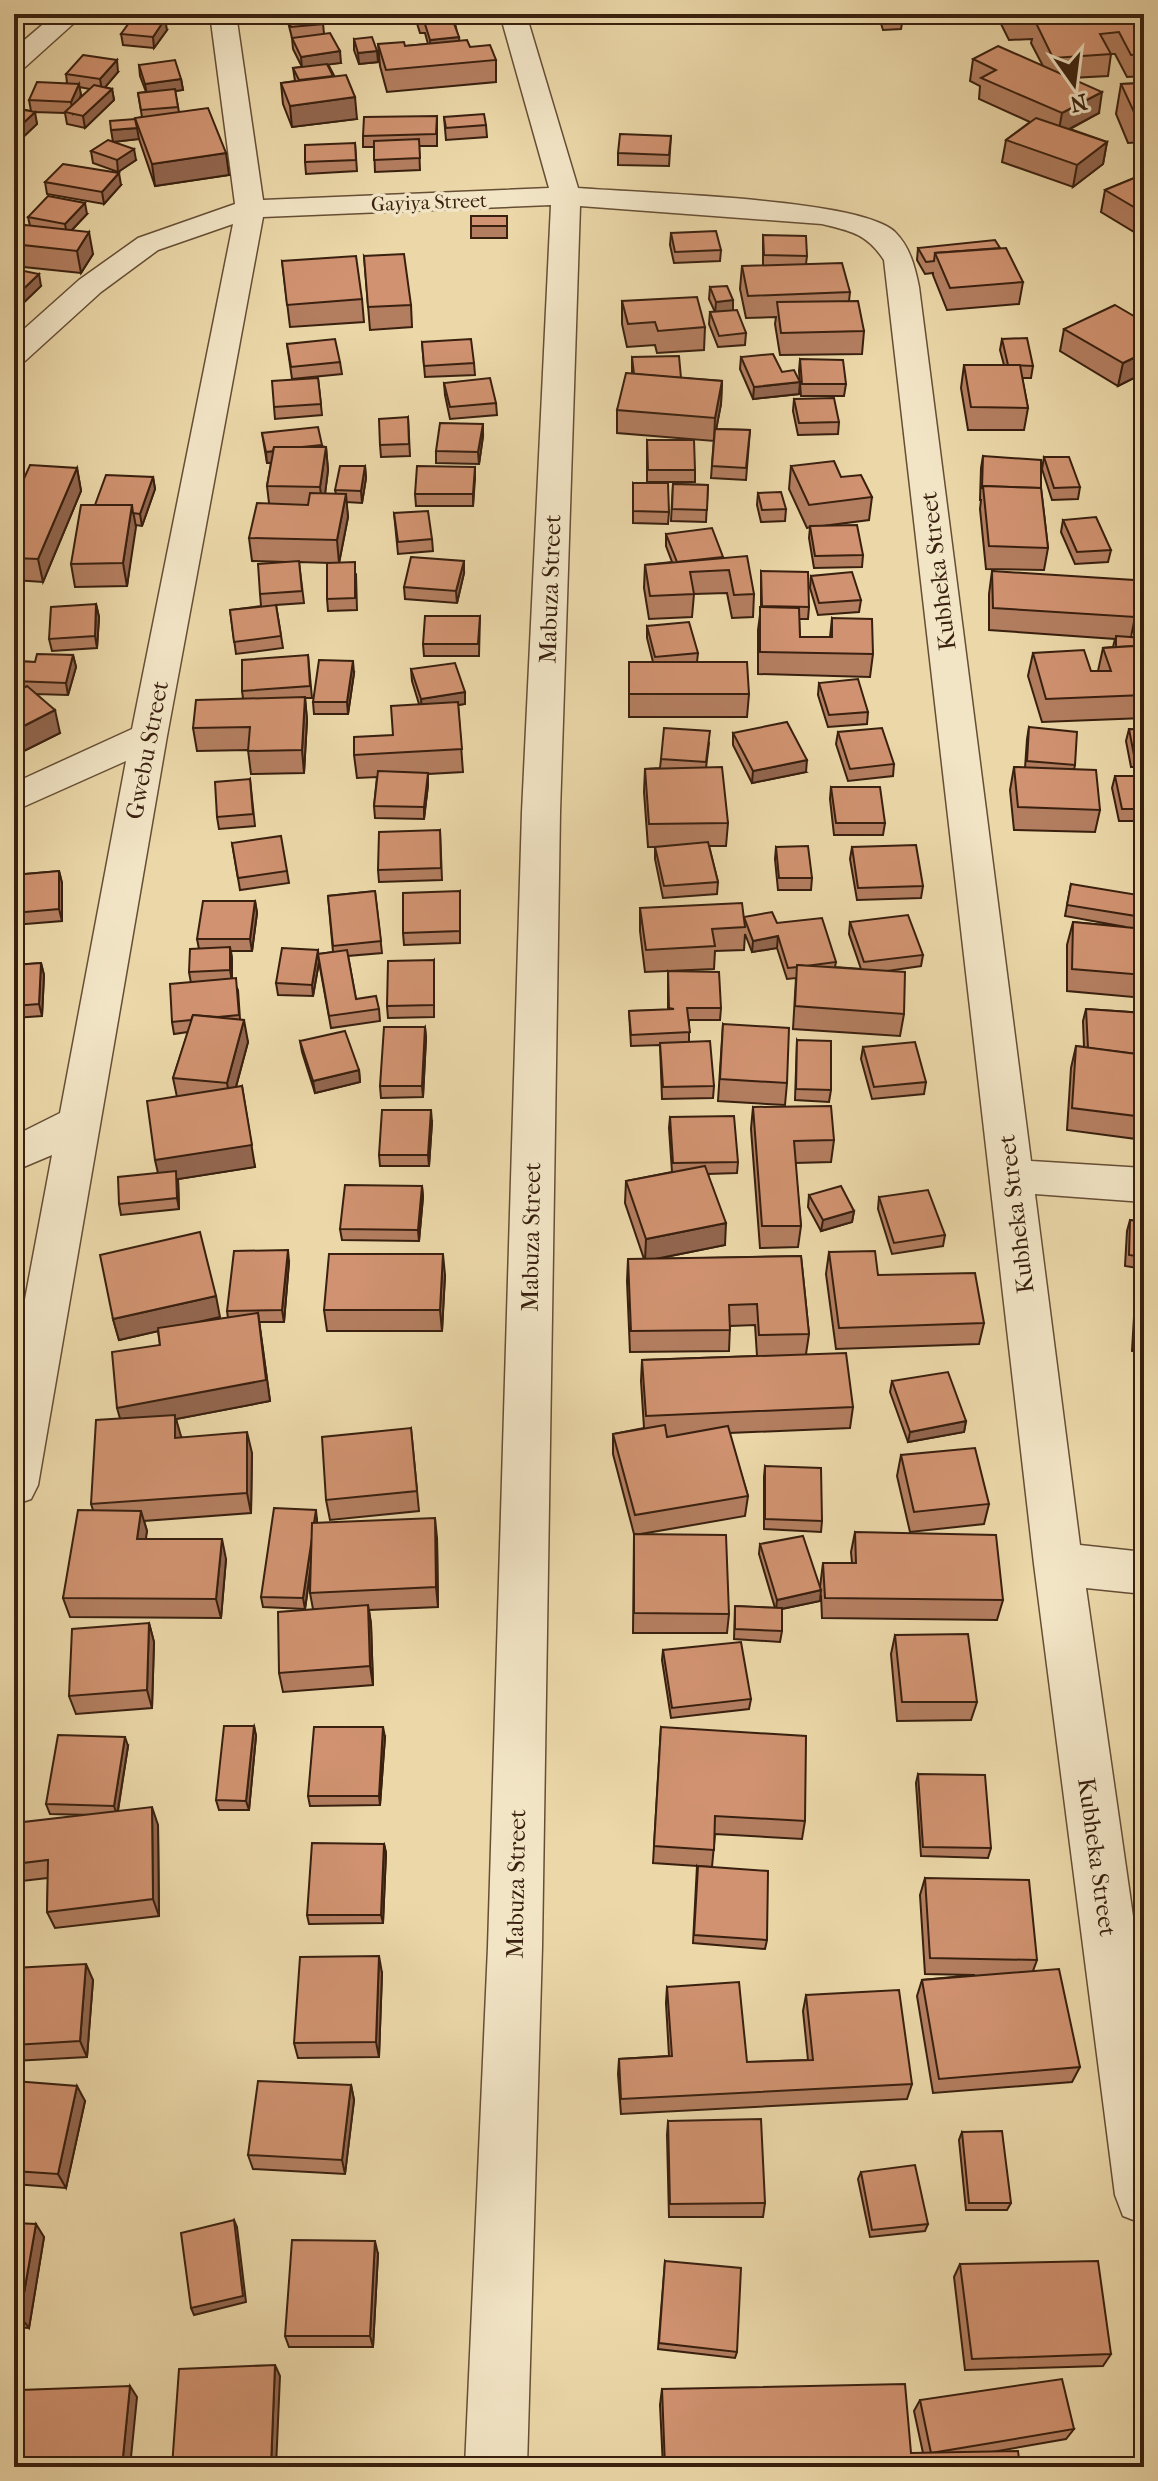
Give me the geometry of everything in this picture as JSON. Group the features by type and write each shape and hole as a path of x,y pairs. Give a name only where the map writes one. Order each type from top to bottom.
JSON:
{"street":[{"path":"14,63 71,14"},
{"name":"Gwebu Street","path":"14,1485 149,736 250,209 223,14"},
{"name":"Mabuza Street","path":"496,2467 515,1947 541,812 566,196 513,14"},
{"name":"Gayiya Street","path":"14,354 90,286 148,244 250,209 566,196 823,215 862,225 884,237"},
{"name":"Kubheka Street","path":"884,237 899,260 904,287 1058,1564 1135,2079 1144,2195"},
{"path":"14,798 149,736"},
{"path":"14,1155 78,1123"},
{"path":"1011,1176 1144,1185"},
{"path":"1058,1564 1144,1573"}],"building":[{"path":"287,14 320,14 323,24 291,27"},
{"path":"417,14 453,14 454,19 420,22"},
{"path":"883,14 901,14 903,18 884,18"},
{"path":"1010,14 1090,14 1012,19"},
{"path":"1144,15 1144,54 1131,55 1119,32 1100,34 1111,54 1053,58 1035,21"},
{"path":"134,16 165,19 153,37 121,34"},
{"path":"453,21 459,37 430,40 425,24"},
{"path":"330,33 340,51 301,57 292,38"},
{"path":"372,37 377,51 358,53 354,39"},
{"path":"467,40 470,47 490,45 496,60 386,70 378,44 404,42 405,46"},
{"path":"998,46 1102,92 1062,113 981,78 996,70 973,59"},
{"path":"83,55 117,60 100,79 66,74"},
{"path":"175,60 181,79 145,84 139,65"},
{"path":"327,64 333,76 299,80 293,68"},
{"path":"346,75 355,97 290,106 281,83"},
{"path":"37,82 79,84 71,102 29,100"},
{"path":"1144,83 1144,112 1134,112 1121,84"},
{"path":"94,85 112,89 83,116 65,112"},
{"path":"175,89 178,107 141,110 138,93"},
{"path":"14,108 35,112 16,130 14,130"},
{"path":"208,108 226,153 152,164 135,118"},
{"path":"484,114 486,125 446,128 444,117"},
{"path":"437,116 436,134 363,136 364,117"},
{"path":"1036,118 1107,142 1077,165 1006,140"},
{"path":"135,119 137,128 111,130 110,121"},
{"path":"620,134 671,136 669,155 618,153"},
{"path":"419,139 420,158 374,160 374,141"},
{"path":"108,140 134,149 117,160 91,151"},
{"path":"355,143 356,160 305,162 305,145"},
{"path":"63,164 119,173 102,192 45,182"},
{"path":"1144,174 1144,213 1105,190"},
{"path":"48,196 85,203 65,224 28,217"},
{"path":"471,216 507,216 507,226 471,226"},
{"path":"14,217 22,218 14,229"},
{"path":"25,225 89,232 77,251 14,244 14,232 20,233"},
{"path":"716,231 721,250 675,252 671,233"},
{"path":"763,235 806,236 807,256 764,255"},
{"path":"995,240 1000,248 935,253 934,261 926,262 918,248"},
{"path":"1006,248 1023,282 950,288 935,253"},
{"path":"404,254 411,305 368,307 364,256"},
{"path":"356,256 362,299 287,305 282,261"},
{"path":"842,263 850,292 748,296 742,266"},
{"path":"14,269 39,274 15,297 14,297"},
{"path":"727,286 733,300 716,302 710,287"},
{"path":"697,297 705,327 658,331 655,322 628,324 622,301"},
{"path":"858,301 864,331 781,333 777,302"},
{"path":"1115,305 1144,322 1144,353 1123,363 1064,329"},
{"path":"737,310 746,333 719,336 710,312"},
{"path":"1027,338 1033,366 1008,365 1002,339"},
{"path":"335,339 340,362 291,367 287,344"},
{"path":"471,339 474,363 424,366 422,342"},
{"path":"773,354 782,372 794,370 800,382 754,387 741,357"},
{"path":"679,356 681,378 634,374 632,357"},
{"path":"800,359 843,360 846,384 802,384"},
{"path":"964,365 1020,365 1028,408 971,407"},
{"path":"626,373 722,381 715,418 617,410"},
{"path":"318,378 321,404 274,407 272,381"},
{"path":"490,378 496,403 450,407 444,383"},
{"path":"834,398 839,422 799,423 794,399"},
{"path":"408,417 409,444 380,445 379,419"},
{"path":"440,423 483,424 478,452 436,451"},
{"path":"318,427 322,445 274,447 273,451 266,452 262,433"},
{"path":"715,429 750,430 746,468 712,466"},
{"path":"647,440 694,440 695,470 648,470"},
{"path":"274,447 326,447 320,487 267,486"},
{"path":"983,456 1041,460 1041,488 982,488"},
{"path":"1044,457 1069,457 1080,487 1054,488"},
{"path":"834,461 841,477 861,475 872,497 809,505 791,466"},
{"path":"30,465 77,468 38,559 14,558 14,501"},
{"path":"340,466 365,466 361,491 335,490"},
{"path":"417,466 475,467 473,494 415,494"},
{"path":"106,475 153,477 140,514 133,513 132,505 95,505"},
{"path":"633,483 668,483 669,512 633,511"},
{"path":"673,484 708,485 707,510 672,509"},
{"path":"983,486 1041,488 1048,548 989,546"},
{"path":"781,492 786,509 762,510 758,493"},
{"path":"310,493 346,494 337,540 249,538 257,503 308,505"},
{"path":"81,505 132,505 123,563 71,564"},
{"path":"428,511 432,539 398,542 394,513"},
{"path":"1096,517 1111,550 1077,552 1063,520"},
{"path":"857,525 863,555 815,556 810,526"},
{"path":"712,528 723,557 677,562 666,534"},
{"path":"747,556 754,594 734,595 729,570 690,572 694,594 650,596 645,565"},
{"path":"411,557 464,561 456,591 404,587"},
{"path":"299,561 302,591 260,594 258,564"},
{"path":"355,562 355,598 327,599 327,563"},
{"path":"761,571 808,572 809,607 762,606"},
{"path":"992,571 1134,580 1135,617 993,608"},
{"path":"852,572 861,600 819,603 811,576"},
{"path":"96,604 95,636 49,639 51,607"},
{"path":"276,605 281,636 234,642 230,610"},
{"path":"760,607 799,608 800,637 832,637 832,618 872,619 873,654 760,652"},
{"path":"425,616 480,616 478,644 423,644"},
{"path":"689,622 698,653 655,657 647,626"},
{"path":"1116,636 1144,638 1144,654 1138,653 1135,646 1116,647"},
{"path":"1135,646 1144,672 1144,695 1046,699 1033,653 1084,650 1091,671 1111,671 1103,648"},
{"path":"37,654 73,655 66,683 14,681 14,661 35,662"},
{"path":"308,655 310,686 242,691 242,660"},
{"path":"319,660 353,661 347,702 313,702"},
{"path":"629,662 747,662 749,694 629,694"},
{"path":"455,663 465,692 421,699 411,669"},
{"path":"858,679 868,712 829,715 819,683"},
{"path":"27,686 55,710 14,731 14,693"},
{"path":"305,697 302,750 248,751 250,727 193,728 196,700"},
{"path":"458,702 462,749 354,755 354,737 393,735 391,706"},
{"path":"787,722 807,760 753,771 733,733"},
{"path":"1029,727 1077,732 1075,765 1027,761"},
{"path":"664,728 710,731 706,762 661,759"},
{"path":"882,728 894,764 850,769 838,732"},
{"path":"1129,729 1144,730 1144,755 1134,755"},
{"path":"722,767 728,823 649,824 645,769"},
{"path":"1014,767 1096,770 1100,810 1018,807"},
{"path":"378,771 428,773 424,807 374,806"},
{"path":"1115,776 1144,776 1144,809 1122,809"},
{"path":"250,779 253,814 217,817 215,782"},
{"path":"831,787 880,787 885,823 836,823"},
{"path":"440,830 441,868 378,870 379,832"},
{"path":"281,836 287,871 238,878 232,843"},
{"path":"708,842 718,882 664,886 655,847"},
{"path":"916,845 923,886 858,888 852,847"},
{"path":"808,846 812,878 779,878 776,847"},
{"path":"59,871 59,909 14,913 14,875"},
{"path":"1071,884 1144,896 1142,917 1067,905"},
{"path":"375,891 381,941 333,946 328,896"},
{"path":"460,891 460,931 403,933 403,893"},
{"path":"203,901 255,901 250,939 197,939"},
{"path":"742,903 745,927 712,929 715,946 646,950 640,908"},
{"path":"772,912 777,923 822,918 836,962 788,968 778,936 753,941 744,917"},
{"path":"908,915 923,955 864,962 850,922"},
{"path":"1073,922 1144,929 1144,975 1072,969"},
{"path":"230,947 230,970 189,972 190,949"},
{"path":"282,948 318,950 312,985 276,983"},
{"path":"347,950 356,999 376,996 379,1009 329,1016 318,954"},
{"path":"434,960 434,1005 387,1006 388,961"},
{"path":"41,963 39,1004 14,1006 14,965"},
{"path":"797,965 905,972 904,1014 795,1006"},
{"path":"668,971 719,972 721,1008 687,1008 690,1032 631,1035 629,1011 674,1009 669,1008"},
{"path":"236,978 239,1015 193,1015 191,1020 172,1022 170,984"},
{"path":"1086,1009 1144,1013 1144,1055 1088,1048"},
{"path":"193,1015 244,1020 227,1083 173,1078"},
{"path":"723,1024 789,1028 787,1083 720,1079"},
{"path":"384,1027 425,1027 422,1086 380,1086"},
{"path":"345,1031 359,1070 313,1081 300,1041"},
{"path":"797,1040 831,1041 831,1090 796,1089"},
{"path":"710,1041 714,1086 663,1087 660,1043"},
{"path":"915,1042 926,1082 874,1087 863,1047"},
{"path":"1076,1046 1144,1055 1144,1117 1072,1108"},
{"path":"242,1086 252,1145 155,1160 147,1101"},
{"path":"831,1106 834,1140 794,1141 801,1226 762,1226 753,1107"},
{"path":"382,1110 431,1110 428,1155 379,1155"},
{"path":"734,1116 738,1162 673,1163 670,1117"},
{"path":"705,1166 726,1223 646,1239 626,1181"},
{"path":"176,1171 177,1198 119,1204 118,1177"},
{"path":"345,1185 422,1186 418,1230 340,1229"},
{"path":"841,1186 854,1211 823,1220 809,1195"},
{"path":"928,1190 945,1235 894,1243 879,1197"},
{"path":"1130,1220 1144,1222 1144,1257 1129,1255"},
{"path":"200,1232 216,1296 113,1319 100,1255"},
{"path":"288,1250 282,1310 227,1311 234,1251"},
{"path":"875,1251 878,1275 975,1273 984,1323 839,1328 829,1252"},
{"path":"329,1254 443,1254 440,1310 324,1310"},
{"path":"801,1256 809,1334 759,1335 757,1304 729,1305 730,1330 631,1331 628,1259"},
{"path":"1138,1288 1144,1289 1144,1342 1136,1340"},
{"path":"258,1313 266,1380 117,1408 112,1352 160,1345 158,1328"},
{"path":"846,1353 853,1407 646,1416 642,1360"},
{"path":"948,1372 966,1421 910,1432 892,1381"},
{"path":"175,1415 175,1438 247,1432 247,1493 91,1504 96,1420"},
{"path":"665,1425 667,1437 728,1426 748,1496 635,1515 613,1434"},
{"path":"411,1428 417,1491 326,1500 322,1437"},
{"path":"975,1448 989,1504 914,1512 901,1455"},
{"path":"765,1466 821,1468 822,1521 765,1519"},
{"path":"274,1508 316,1510 303,1598 261,1597"},
{"path":"78,1510 141,1511 137,1539 222,1539 216,1599 63,1598"},
{"path":"435,1518 436,1587 310,1593 312,1523"},
{"path":"855,1532 996,1535 1003,1600 825,1598 823,1563 856,1563"},
{"path":"634,1534 726,1535 729,1614 634,1613"},
{"path":"803,1536 821,1590 777,1600 760,1544"},
{"path":"368,1605 370,1666 279,1673 278,1612"},
{"path":"735,1606 782,1608 782,1631 735,1629"},
{"path":"149,1623 147,1690 69,1696 72,1629"},
{"path":"968,1634 977,1702 902,1702 895,1635"},
{"path":"741,1642 751,1699 672,1708 663,1650"},
{"path":"224,1726 254,1726 246,1801 216,1800"},
{"path":"314,1727 383,1727 379,1796 308,1796"},
{"path":"661,1727 806,1736 805,1821 715,1816 714,1850 654,1846"},
{"path":"58,1735 125,1737 114,1806 46,1804"},
{"path":"918,1774 985,1775 991,1848 923,1847"},
{"path":"152,1807 153,1899 47,1912 48,1860 14,1864 15,1823"},
{"path":"312,1843 384,1844 381,1915 307,1915"},
{"path":"698,1866 768,1871 767,1940 694,1935"},
{"path":"925,1878 1029,1880 1037,1960 930,1958"},
{"path":"379,1956 376,2042 294,2043 300,1957"},
{"path":"86,1964 80,2041 14,2045 14,1968"},
{"path":"1059,1969 1080,2067 939,2079 922,1980"},
{"path":"739,1982 747,2062 813,2060 806,1995 899,1990 912,2084 621,2099 619,2059 672,2056 667,1987"},
{"path":"14,2081 77,2086 58,2174 14,2171"},
{"path":"258,2081 351,2085 342,2160 248,2155"},
{"path":"761,2119 765,2203 670,2204 668,2121"},
{"path":"1002,2131 1011,2203 969,2203 962,2132"},
{"path":"915,2165 928,2224 872,2230 861,2172"},
{"path":"234,2220 243,2296 191,2308 181,2233"},
{"path":"14,2223 36,2224 20,2316 14,2315"},
{"path":"292,2240 375,2241 370,2336 285,2336"},
{"path":"665,2261 741,2268 737,2352 659,2343"},
{"path":"1098,2261 1111,2354 972,2359 960,2264"},
{"path":"275,2365 271,2466 172,2467 179,2369"},
{"path":"1062,2379 1074,2429 931,2453 920,2400"},
{"path":"905,2384 911,2453 1018,2451 1020,2467 665,2467 662,2389"},
{"path":"130,2386 122,2467 14,2467 20,2390"}]}
